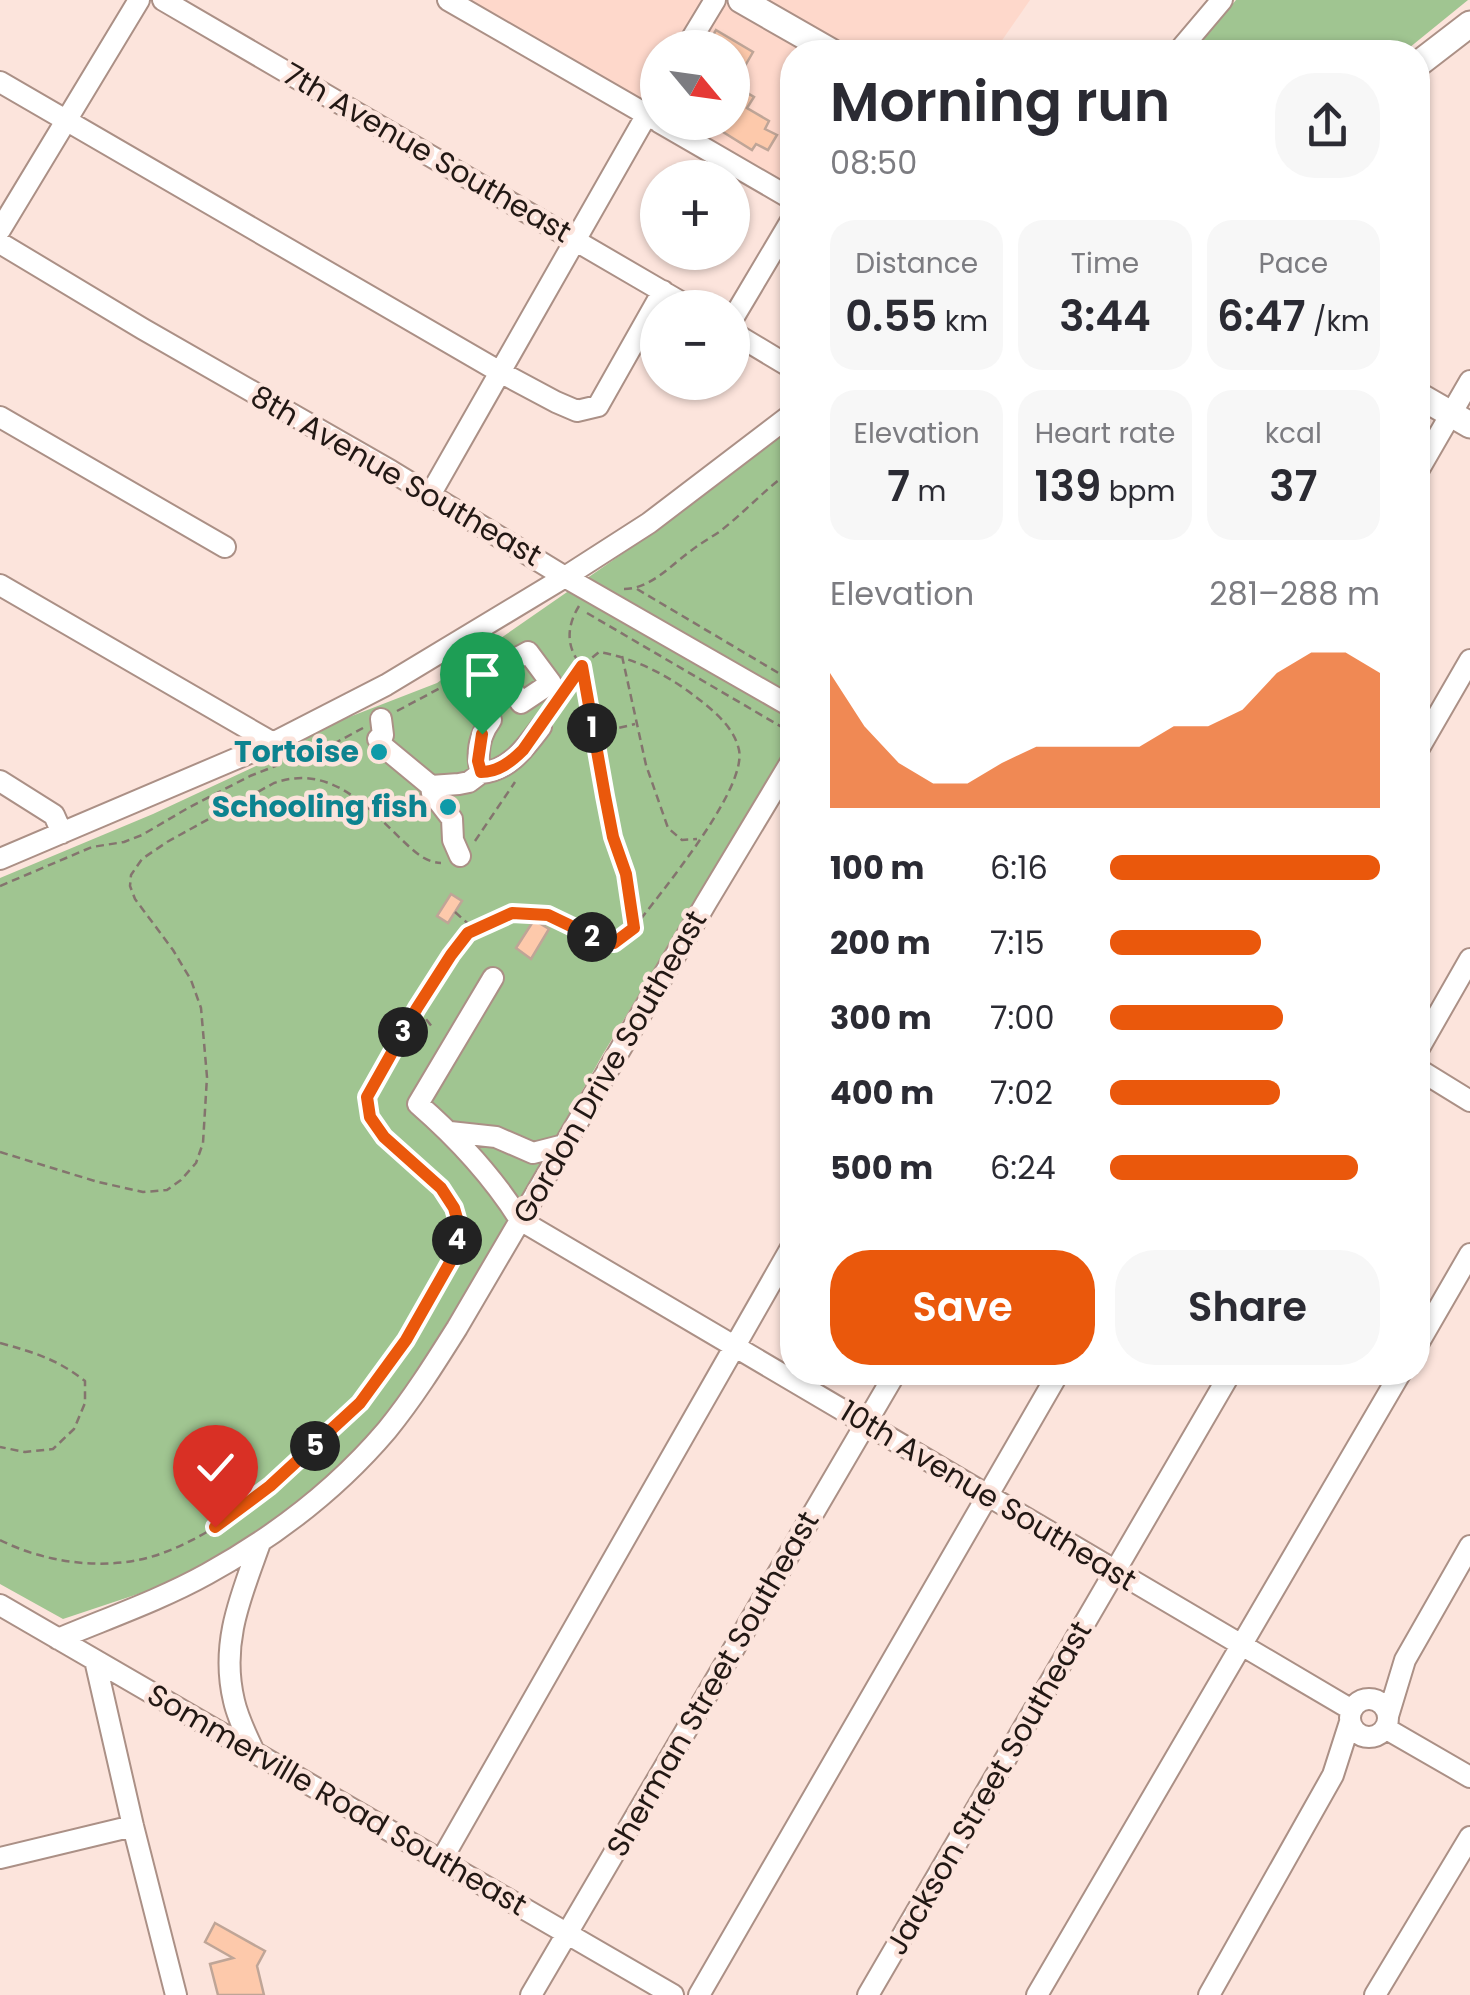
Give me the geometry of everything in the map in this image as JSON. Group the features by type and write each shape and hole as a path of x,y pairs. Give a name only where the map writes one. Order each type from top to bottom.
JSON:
{"main road":[{"path":"741,0 811,40"},
{"path":"1430,55 1470,24"},
{"path":"1430,402 1460,420"}],"street":[{"path":"0,230 139,0"},
{"name":"7th Avenue Southeast","path":"162,0 663,290"},
{"path":"448,0 640,111"},
{"path":"697,30 715,0"},
{"path":"1188,40 1222,0"},
{"path":"0,82 500,372 578,411 598,406 640,331"},
{"path":"430,495 577,240 641,140"},
{"path":"690,140 780,193"},
{"path":"750,290 780,239"},
{"name":"8th Avenue Southeast","path":"0,244 780,700"},
{"path":"750,343 780,361"},
{"path":"1430,457 1460,420 1470,381"},
{"path":"0,417 224,547"},
{"path":"0,859 273,743 386,685 649,523 780,423"},
{"path":"0,585 273,743"},
{"path":"1430,729 1470,660"},
{"path":"477,666 490,709"},
{"path":"460,856 453,840 452,819 475,777 490,709 510,686"},
{"path":"430,786 444,786 492,772 523,750 540,727"},
{"path":"375,728 385,748 418,764 432,793 452,819"},
{"name":"Gordon Drive Southeast","path":"58,1639 188,1584 260,1543 313,1503 386,1430 449,1342 780,780"},
{"path":"0,781 54,815 62,832"},
{"path":"1430,1029 1470,958"},
{"path":"493,978 418,1104 450,1132 520,1220"},
{"path":"1430,1076 1470,1101"},
{"path":"450,1132 496,1137 533,1153 564,1145"},
{"name":"10th Avenue Southeast","path":"520,1220 780,1372"},
{"path":"1430,1323 1470,1254"},
{"path":"441,1860 780,1267"},
{"name":"10th Avenue Southeast","path":"801,1385 1354,1711"},
{"name":"Sherman Street Southeast","path":"531,1995 888,1385"},
{"path":"699,1995 1052,1385"},
{"name":"Jackson Street Southeast","path":"868,1995 1223,1385"},
{"path":"1037,1995 1393,1385"},
{"path":"254,1752 234,1705 229,1642 232,1619 260,1543"},
{"path":"1333,1775 1383,1727 1405,1660 1470,1546"},
{"name":"Sommerville Road Southeast","path":"0,1605 673,1995"},
{"path":"95,1660 132,1826 176,1995"},
{"path":"1209,1995 1333,1775 1354,1711 1405,1660"},
{"path":"1366,1700 1378,1702 1386,1710 1383,1727 1362,1736 1352,1728 1354,1711 1366,1700"},
{"path":"1383,1727 1470,1778"},
{"path":"0,1858 132,1826"},
{"path":"1376,1995 1470,1837"}],"path":[{"path":"616,586 635,588 669,568 719,532 780,479"},
{"path":"635,588 780,674"},
{"path":"634,928 582,666 572,654 570,638 576,609 584,603 586,613 780,726"},
{"path":"0,1540 52,1560 120,1564 193,1542 270,1486 360,1403 406,1340 452,1259 460,1229 454,1208 441,1188 384,1137 370,1117 367,1097 417,1008 468,933 512,913 548,915 614,943 634,928 730,792 740,758 734,734 707,706 687,690 621,656 598,652 582,666 564,693"},
{"path":"621,656 646,765 668,828 682,840 699,839"},
{"path":"594,734 636,724"},
{"path":"0,1152 142,1192 167,1190 196,1163 204,1144 207,1078 201,1008 174,950 135,899 131,875 142,859 274,782 305,776 362,801 418,855 430,862 451,863 470,848 520,772"},
{"path":"455,912 474,929"},
{"path":"417,1008 432,1028"},
{"path":"0,1342 36,1352 68,1368 85,1381 86,1403 74,1430 53,1450 26,1452 0,1446"}],"shaded area":[{"path":"449,0 1030,0 1002,40 780,40 780,191 750,174 750,160 726,160 691,140 750,140 750,30 640,30 640,110"}],"green space":[{"path":"1236,0 1468,0 1419,40 1203,40"},
{"path":"780,436 780,761 603,1054 459,1308 414,1380 368,1439 321,1487 240,1545 171,1583 63,1619 0,1584 0,878 153,814 256,766 339,721 437,683 645,538"}],"building":[{"path":"750,110 769,121 765,129 777,135 768,150 756,144 752,150 736,140 750,140"},
{"path":"451,894 462,901 448,923 437,916"},
{"path":"534,920 549,929 531,959 516,948"},
{"path":"215,1923 265,1951 257,1966 264,1995 218,1995 210,1964 233,1958 205,1942"}],"place":[{"name":"Tortoise","path":"379,752"},
{"name":"Schooling fish","path":"448,807"}],"route":[{"path":"215,1527 270,1486 360,1403 406,1340 452,1259 460,1229 454,1208 441,1188 384,1137 370,1117 367,1097 451,955 468,933 512,913 548,915 614,943 634,928 582,666 523,750 492,772 481,772 478,761 482,734"}]}
